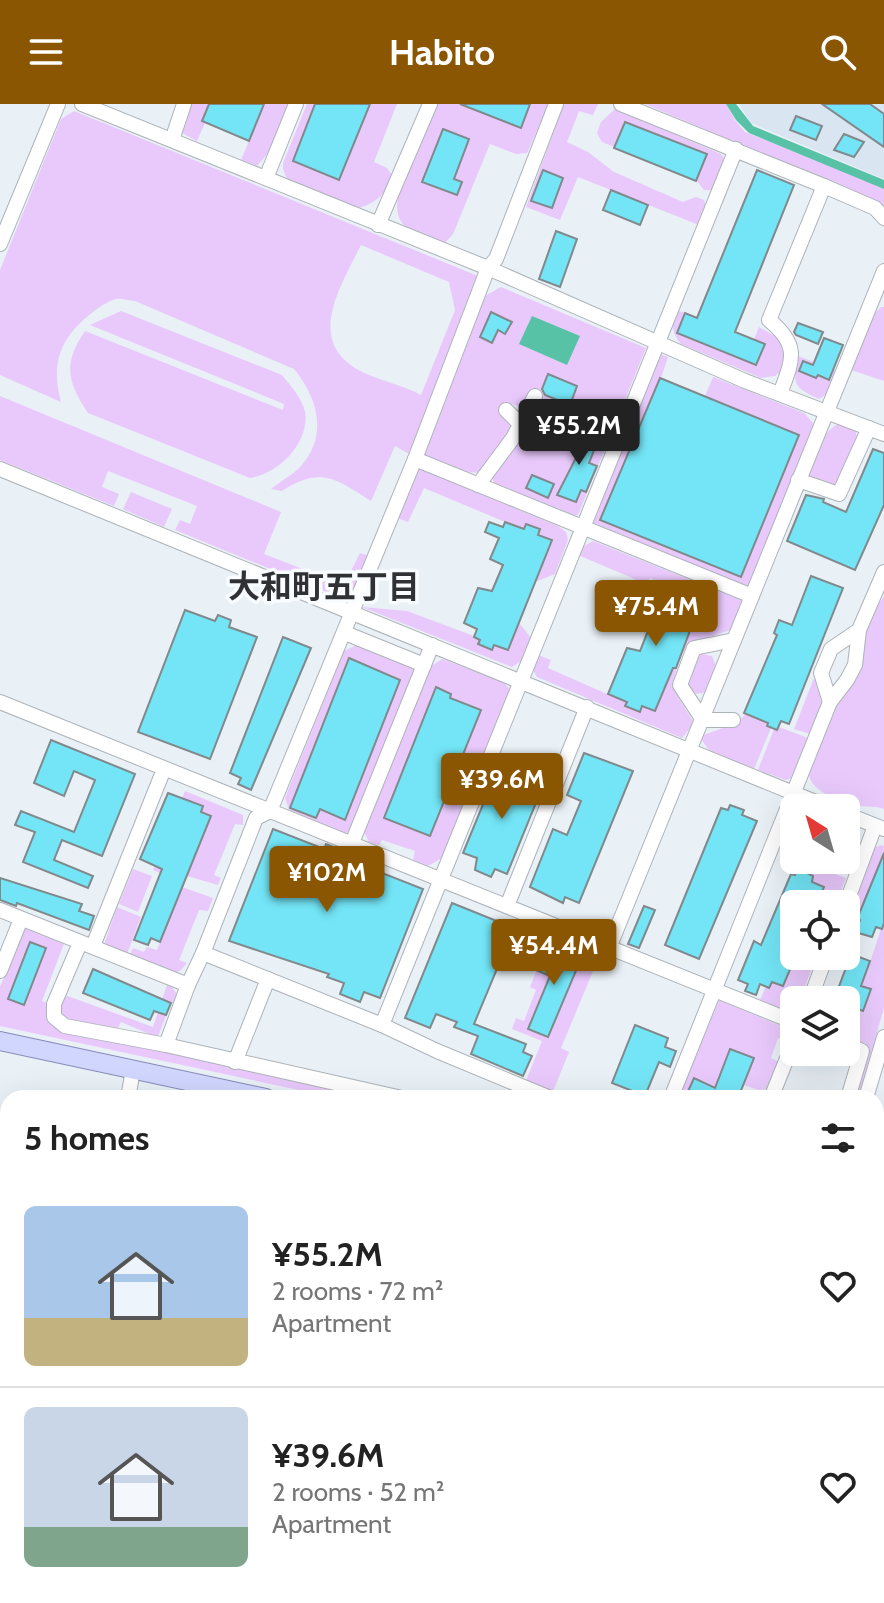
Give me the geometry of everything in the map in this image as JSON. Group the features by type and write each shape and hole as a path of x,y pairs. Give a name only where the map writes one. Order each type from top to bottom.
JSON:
{"main road":[{"path":"0,1041 228,1090"}],"street":[{"path":"0,244 58,104"},
{"path":"82,104 488,268 780,394 884,434"},
{"path":"172,140 184,104"},
{"path":"266,178 296,104"},
{"path":"378,225 430,104"},
{"path":"166,1045 256,818 270,811 345,633 488,268 496,259 556,104"},
{"path":"621,104 875,208 884,218"},
{"path":"382,1025 736,149"},
{"path":"780,394 793,353 785,335 769,320 824,186"},
{"path":"609,948 826,411 880,299 884,271"},
{"path":"478,485 521,425 535,396"},
{"path":"506,410 541,439"},
{"path":"798,480 839,494 869,428"},
{"path":"415,459 752,596"},
{"path":"0,469 793,793"},
{"path":"674,1090 830,702 855,665 859,630 884,572"},
{"path":"830,702 821,673 831,649 859,630"},
{"path":"345,633 424,665"},
{"path":"703,720 680,685 694,648 734,640"},
{"path":"352,843 432,645"},
{"path":"0,702 780,1016"},
{"path":"507,906 587,707"},
{"path":"703,720 733,720"},
{"path":"164,769 86,944 54,1004 54,1017 65,1026 166,1045 365,1090"},
{"path":"852,890 879,828 860,820"},
{"path":"0,910 188,985"},
{"path":"0,971 21,919"},
{"path":"203,953 382,1025 531,1090"},
{"path":"235,1062 268,979"},
{"path":"870,1090 880,1070 884,1037"},
{"path":"774,1090 784,1066"},
{"path":"850,1090 858,1066"},
{"path":"129,1090 133,1070"}],"shaded area":[{"path":"190,104 288,104 268,153 257,166 241,160 249,141 205,123 197,141 182,133"},
{"path":"307,104 397,104 374,162 387,168 392,175 384,192 375,201 358,208 287,179 283,163"},
{"path":"436,104 549,104 527,153 516,154 490,144 453,234 444,244 409,230 399,217 397,208 398,197"},
{"path":"564,104 598,104 593,115 579,111 567,142 588,152 614,172 683,202 696,197 704,200 706,206 699,225 578,177 560,220 526,207"},
{"path":"645,104 726,104 745,132 884,187 884,209 881,204"},
{"path":"726,104 736,104 753,126 884,180 884,189 749,133"},
{"path":"739,104 884,104 884,179 751,123"},
{"path":"615,109 721,154 725,161 713,190 704,190 696,180 602,142 597,133 601,122"},
{"path":"74,111 478,276 409,454 395,446 371,501 328,478 307,479 282,491 271,489 301,466 315,441 317,416 302,380 294,369 135,301 118,299 109,302 88,316 70,334 58,365 61,402 0,375 0,270 61,119","holes":["361,245 449,282 455,310 421,395 369,375 348,363 336,349 331,334 331,317 343,281"]},
{"path":"501,287 646,348 578,515 571,515 495,484 491,476 517,441 526,438 539,444 528,423 530,394 521,407 506,402 500,414 510,423 509,435 481,473 465,472 423,455 483,297"},
{"path":"884,307 884,381 851,370 875,313"},
{"path":"677,310 754,340 759,327 783,341 789,351 783,370 775,376 761,378 681,344 673,328"},
{"path":"121,311 282,375 299,397 305,412 302,435 290,455 271,470 250,478 88,413 76,392 70,372 73,353 85,331 283,410 284,404 90,325"},
{"path":"532,316 580,336 567,365 519,344"},
{"path":"659,354 668,357 661,378 705,396 713,377 804,413 814,424 748,587 594,523"},
{"path":"798,356 838,371 823,397 819,399 796,383"},
{"path":"0,396 281,512 264,554 344,585 360,553 369,556 351,602 175,530 180,520 190,524 197,506 108,471 102,487 119,494 114,506 0,460"},
{"path":"838,424 855,429 858,440 837,488 809,476 818,446"},
{"path":"418,468 566,532 568,540 555,574 535,582 519,623 532,639 521,661 512,667 362,607 407,611 474,636 517,527 424,488 408,522 397,518"},
{"path":"131,492 172,509 164,527 123,509"},
{"path":"593,541 743,601 731,630 696,641 680,659 672,687 694,723 682,738 537,677 532,668 538,655 551,660 548,668 621,697 666,587 651,578 644,583 578,555 580,548"},
{"path":"884,596 884,809 860,805 860,794 827,794 814,784 809,773 872,615"},
{"path":"774,642 782,645 755,717 768,723 767,726 771,728 754,769 709,750 701,739 703,735 735,724 744,716"},
{"path":"359,644 417,667 350,832 345,833 289,810 285,798 344,651"},
{"path":"697,656 712,656 716,666 706,692 697,694 689,689 686,680"},
{"path":"442,659 503,682 509,693 442,858 428,866 413,860 415,851 382,840 379,845 369,842 364,832 430,667"},
{"path":"814,678 822,703 810,734 794,729"},
{"path":"779,727 808,738 791,778 786,780 758,770 774,729"},
{"path":"185,791 243,815 243,825 235,824 214,875 221,878 218,885 187,876 211,816 201,812 203,806 189,801 160,873 153,870"},
{"path":"884,846 884,1008 860,1090 855,1090 867,1047 860,1042 860,992 881,929 860,920 860,890 857,890 874,848"},
{"path":"133,869 152,876 138,912 119,904"},
{"path":"810,874 835,874 846,878 841,890 823,890 824,887 812,882 813,876"},
{"path":"182,887 213,898 208,911 199,910 179,960 187,963 175,973 130,955 133,948 144,952 147,947 157,950"},
{"path":"117,907 141,917 127,954 107,946 105,942"},
{"path":"25,928 64,944 42,1001 50,1004 51,1018 352,1090 299,1090 0,1026 0,987"},
{"path":"559,935 601,952 561,1048 569,1052 554,1090 542,1090 525,1083 542,1041 512,1029 516,1018 524,1021 536,990 530,987 546,946"},
{"path":"790,970 811,970 805,986 783,986"},
{"path":"772,982 783,986 780,986 780,1008 760,1000 766,986"},
{"path":"167,985 178,996 175,1004 171,1002 156,1037 121,1022 116,1032 61,1019 58,1003 62,994 153,1027"},
{"path":"719,1000 780,1026 780,1039 771,1058 779,1062 769,1089 759,1090 743,1085 742,1090 681,1090"}],"building":[{"path":"209,104 264,104 249,141 202,121"},
{"path":"315,104 370,104 339,180 293,161"},
{"path":"460,104 530,104 521,128"},
{"path":"822,104 870,104 884,114 884,147"},
{"path":"796,116 822,126 816,140 790,130"},
{"path":"625,122 707,154 696,181 614,148"},
{"path":"443,129 469,139 454,179 462,182 457,195 422,182"},
{"path":"844,134 864,142 854,157 834,150"},
{"path":"543,170 563,178 552,208 531,201"},
{"path":"757,170 794,185 735,332 765,344 756,365 677,333 685,313 697,318"},
{"path":"611,190 648,205 640,225 603,210"},
{"path":"556,231 577,239 560,287 539,279"},
{"path":"491,312 512,322 505,334 498,330 492,343 480,337"},
{"path":"798,323 823,332 818,344 796,335 794,332"},
{"path":"824,338 843,345 829,380 799,371 803,361 813,365"},
{"path":"548,374 577,386 570,405 545,395 542,389"},
{"path":"660,378 799,435 741,577 600,520"},
{"path":"568,430 597,443 589,463 597,466 586,492 581,490 576,502 557,495 580,450 562,442"},
{"path":"873,449 884,453 884,505 855,570 787,541 806,495 824,499 823,502 846,512"},
{"path":"532,475 554,484 548,498 526,488"},
{"path":"489,522 503,527 505,522 524,529 526,524 540,529 538,535 552,540 508,650 494,645 492,650 478,644 480,640 474,637 477,629 464,623 478,588 492,591 503,565 490,559 499,538 485,532"},
{"path":"811,576 843,588 789,724 781,721 777,730 744,713 777,635 774,633 779,620 792,625"},
{"path":"654,582 672,589 675,584 688,589 686,595 701,601 676,668 673,668 655,711 642,706 640,712 608,694 627,648 640,651 651,623 639,618"},
{"path":"185,610 215,621 218,615 231,620 229,627 257,637 210,759 138,732"},
{"path":"283,637 311,648 251,790 238,784 241,778 230,773"},
{"path":"349,658 400,680 345,820 320,809 316,818 290,808"},
{"path":"436,687 451,694 450,698 481,710 430,836 384,818"},
{"path":"51,740 135,774 102,856 62,840 54,860 93,876 88,888 23,862 35,832 15,825 21,811 74,832 95,780 74,771 64,796 34,783"},
{"path":"584,753 633,771 579,903 565,897 563,903 530,887 553,829 567,835 581,801 567,795"},
{"path":"500,763 532,776 529,783 542,788 507,874 495,869 491,877 475,870 477,858 463,853"},
{"path":"168,793 203,806 201,812 211,816 160,942 151,938 148,945 134,940 162,869 140,859"},
{"path":"730,805 744,810 742,815 757,821 699,959 665,945 721,808 728,810"},
{"path":"273,829 324,849 326,844 366,860 364,866 423,889 380,998 364,992 360,1002 340,994 344,983 327,977 329,974 229,941"},
{"path":"884,853 884,923 882,929 876,927 872,937 860,933 860,912"},
{"path":"791,874 813,876 812,882 824,887 823,890 784,890"},
{"path":"0,878 82,904 79,911 94,916 89,930 17,903 16,906 0,900"},
{"path":"780,900 780,970 790,970 783,986 772,982 769,988 760,984 756,995 745,991 748,984 738,980 754,941 761,945"},
{"path":"452,903 514,928 474,1024 526,1044 523,1052 532,1056 523,1076 471,1054 478,1036 454,1027 457,1022 436,1014 430,1028 405,1018"},
{"path":"644,906 655,910 639,948 628,944"},
{"path":"30,942 46,948 24,1005 8,999"},
{"path":"563,946 583,954 548,1037 528,1029 550,976 536,970 545,950 559,956"},
{"path":"860,957 870,961 861,986 871,989 863,1011 860,1010 860,986 839,986 845,970 860,970"},
{"path":"93,969 171,1003 166,1015 154,1011 150,1020 83,993"},
{"path":"635,1025 668,1038 665,1047 676,1051 670,1067 659,1062 647,1090 630,1090 612,1083"},
{"path":"730,1049 754,1058 741,1090 689,1090 694,1078 715,1088"}],"district":[{"name":"大和町五丁目","path":"324,586"}]}
